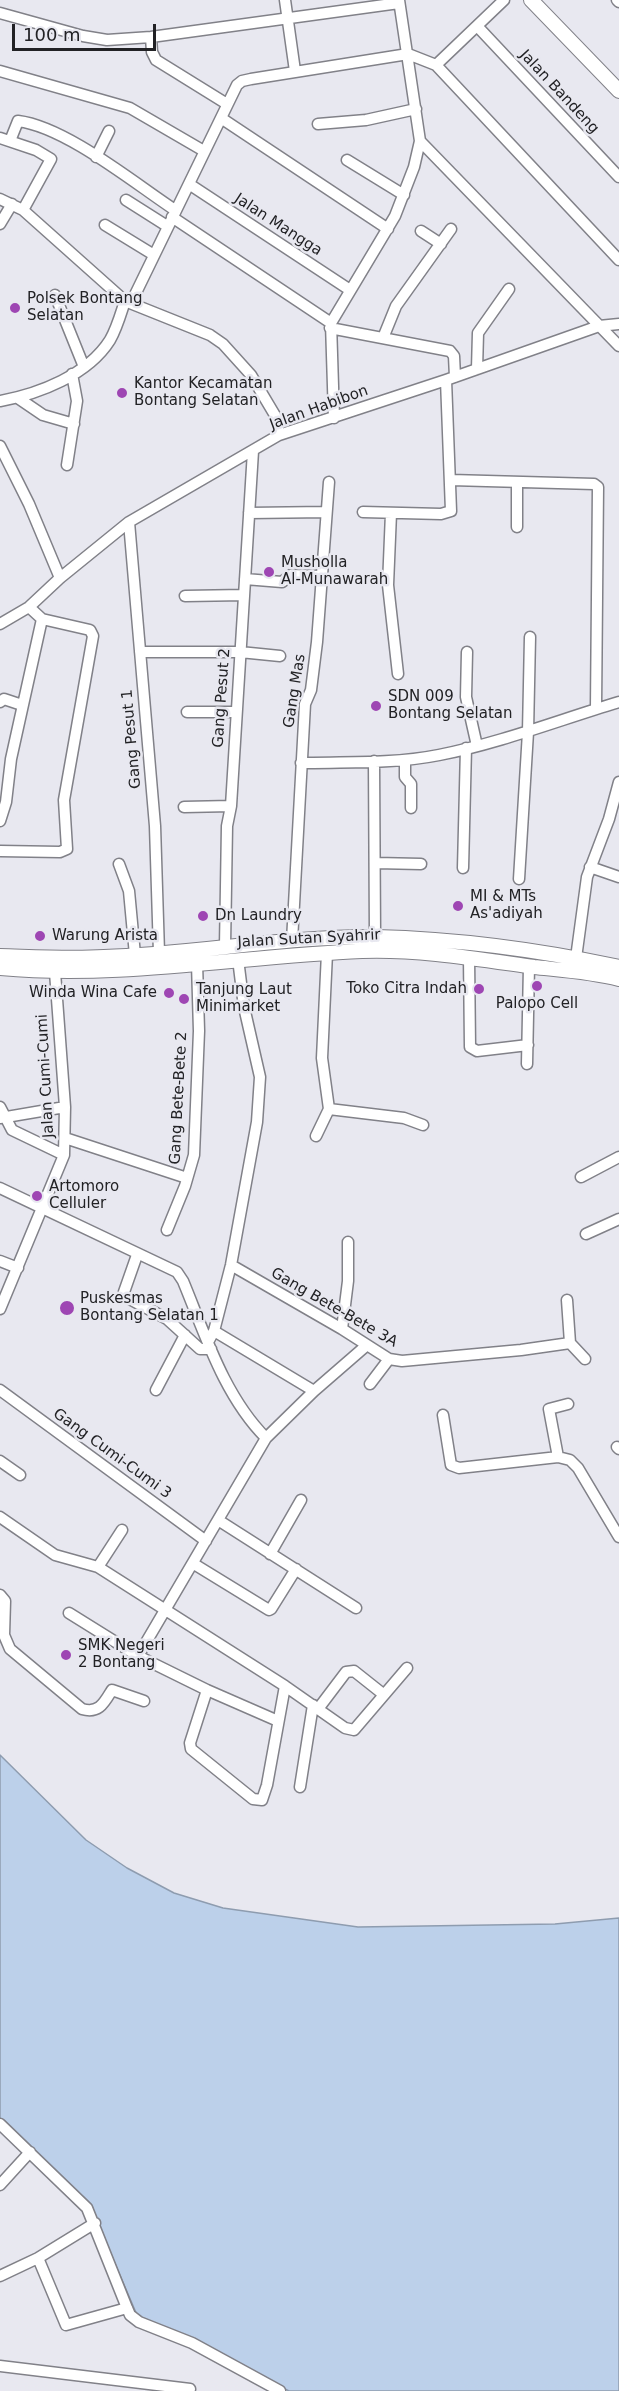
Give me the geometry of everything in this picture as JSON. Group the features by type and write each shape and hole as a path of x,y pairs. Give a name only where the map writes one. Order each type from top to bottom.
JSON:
{"street":[{"path":"285,0 295,71"},
{"path":"436,65 504,0"},
{"path":"0,13 94,39 151,37 399,2 420,141 404,195 388,229 350,290 331,326 334,418"},
{"path":"536,2 619,91"},
{"name":"Jalan Bandeng","path":"477,26 619,177"},
{"path":"151,37 152,52 156,60 227,104"},
{"path":"0,401 18,398 72,374 97,357 112,337 189,184 233,90 242,81 408,54 436,65 619,261"},
{"path":"0,71 130,108 204,151"},
{"path":"318,124 366,120 416,109"},
{"path":"221,118 388,229"},
{"path":"22,210 51,159 36,150 5,140 15,123 20,121 63,136 96,157 171,218 331,326 452,352 451,507 449,513 363,512"},
{"path":"96,157 109,131"},
{"path":"420,141 619,346"},
{"path":"347,160 404,195"},
{"name":"Jalan Mangga","path":"189,184 350,290"},
{"path":"0,199 22,210 128,302 210,335 223,344 254,381 276,417 279,435"},
{"path":"126,200 171,218"},
{"path":"0,224 12,204"},
{"path":"105,225 154,255"},
{"path":"383,338 396,306 451,229"},
{"path":"421,231 441,244"},
{"path":"477,369 478,333 508,290"},
{"path":"56,295 84,367"},
{"name":"Jalan Habibon","path":"0,624 29,607 60,578 129,522 279,435 451,379 599,326 619,324"},
{"path":"67,465 77,400 72,374"},
{"path":"18,398 43,416 74,424"},
{"path":"0,446 29,504 60,578"},
{"name":"Gang Pesut 2","path":"225,946 227,826 231,806 253,451"},
{"path":"451,480 594,484 599,489 596,708"},
{"name":"Gang Mas","path":"292,941 305,704 311,690 317,642 329,482"},
{"path":"517,482 517,526"},
{"path":"249,513 326,512"},
{"path":"392,513 388,585 398,674"},
{"name":"Gang Pesut 1","path":"129,522 156,826 159,953"},
{"path":"245,579 282,582 291,575 322,576"},
{"path":"185,596 244,594"},
{"path":"0,851 60,852 67,849 64,800 93,633 90,630 42,620 29,607"},
{"path":"0,821 6,802 11,759 22,705 42,620"},
{"path":"519,879 528,732 530,637"},
{"path":"140,652 240,652 280,657"},
{"path":"463,868 471,747 466,698 467,652"},
{"path":"0,702 4,699 22,705"},
{"path":"301,763 405,760 439,755 528,732 619,702"},
{"path":"186,712 236,712"},
{"path":"405,760 405,777 411,784 411,808"},
{"path":"375,761 375,938"},
{"path":"576,958 585,887 590,867 617,800 619,783"},
{"path":"184,807 231,806"},
{"path":"376,863 421,864"},
{"path":"119,864 129,891 135,955"},
{"path":"590,867 619,877"},
{"name":"Jalan Sutan Syahrir","path":"0,968 54,966 225,946 375,938 469,951 529,966 619,979"},
{"name":"Jalan Sutan Syahrir","path":"0,956 54,966 106,972 238,959 398,951 469,951 576,958 619,967"},
{"path":"469,951 470,1047 477,1051 528,1045"},
{"path":"316,1136 328,1108 322,1058 327,953"},
{"path":"209,1345 231,1265 257,1122 260,1077 244,1007 238,959"},
{"name":"Gang Bete-Bete 2","path":"166,1230 188,1178 194,1147 199,1031 197,963"},
{"name":"Jalan Cumi-Cumi","path":"1,1302 18,1268 64,1155 65,1107 54,966"},
{"path":"527,1064 529,966"},
{"path":"64,1155 12,1130 2,1114 65,1107"},
{"path":"328,1108 404,1118 423,1125"},
{"path":"65,1138 188,1178"},
{"path":"581,1177 618,1162"},
{"path":"0,1188 177,1272 242,1412 266,1438"},
{"path":"586,1234 619,1219"},
{"path":"342,1329 348,1281 348,1242"},
{"path":"137,1255 124,1294 167,1319 200,1348 209,1345"},
{"path":"0,1261 18,1268"},
{"name":"Gang Bete-Bete 3A","path":"231,1265 389,1359 402,1361 570,1343"},
{"path":"567,1300 570,1343 585,1359"},
{"path":"214,1331 314,1391"},
{"path":"156,1390 185,1335"},
{"path":"138,1656 266,1438 314,1391 367,1345"},
{"path":"369,1384 389,1359"},
{"name":"Gang Cumi-Cumi 3","path":"0,1390 206,1541"},
{"path":"558,1457 549,1409 568,1404"},
{"path":"443,1415 449,1461 455,1467 558,1457 570,1460 578,1468 619,1537"},
{"path":"0,1461 20,1475"},
{"path":"270,1554 301,1500"},
{"path":"0,1516 55,1555 98,1567 167,1609 345,1728 354,1730 407,1668"},
{"path":"218,1520 356,1608"},
{"path":"98,1567 122,1530"},
{"path":"194,1563 269,1610 272,1610 296,1569"},
{"path":"0,1595 5,1600 4,1635 10,1649 82,1709 89,1711 99,1708 112,1690 144,1701"},
{"path":"69,1613 138,1656 278,1721"},
{"path":"300,1787 315,1707 346,1672 354,1671 383,1694"},
{"path":"207,1690 190,1743 191,1749 256,1801 264,1798 285,1686"},
{"path":"0,2124 83,2202 94,2223 130,2315 139,2322 192,2343 279,2391"},
{"path":"0,2185 30,2152"},
{"path":"0,2276 38,2258 94,2223"},
{"path":"38,2258 66,2325 126,2308"},
{"path":"0,2366 190,2389"}],"water":[{"path":"0,1755 86,1840 127,1868 174,1893 223,1908 358,1927 555,1924 619,1918 619,2391 289,2391 137,2315 89,2203 0,2118"}],"place":[{"name":"Polsek Bontang Selatan","path":"15,308"},
{"name":"Kantor Kecamatan Bontang Selatan","path":"122,393"},
{"name":"Musholla Al-Munawarah","path":"269,572"},
{"name":"SDN 009 Bontang Selatan","path":"376,706"},
{"name":"MI & MTs As'adiyah","path":"458,906"},
{"name":"Dn Laundry","path":"203,916"},
{"name":"Warung Arista","path":"40,936"},
{"name":"Palopo Cell","path":"537,986"},
{"name":"Toko Citra Indah","path":"479,989"},
{"name":"Winda Wina Cafe","path":"169,993"},
{"name":"Tanjung Laut Minimarket","path":"184,999"},
{"name":"Artomoro Celluler","path":"37,1196"},
{"name":"Puskesmas Bontang Selatan 1","path":"67,1308"},
{"name":"SMK Negeri 2 Bontang","path":"66,1655"}]}
